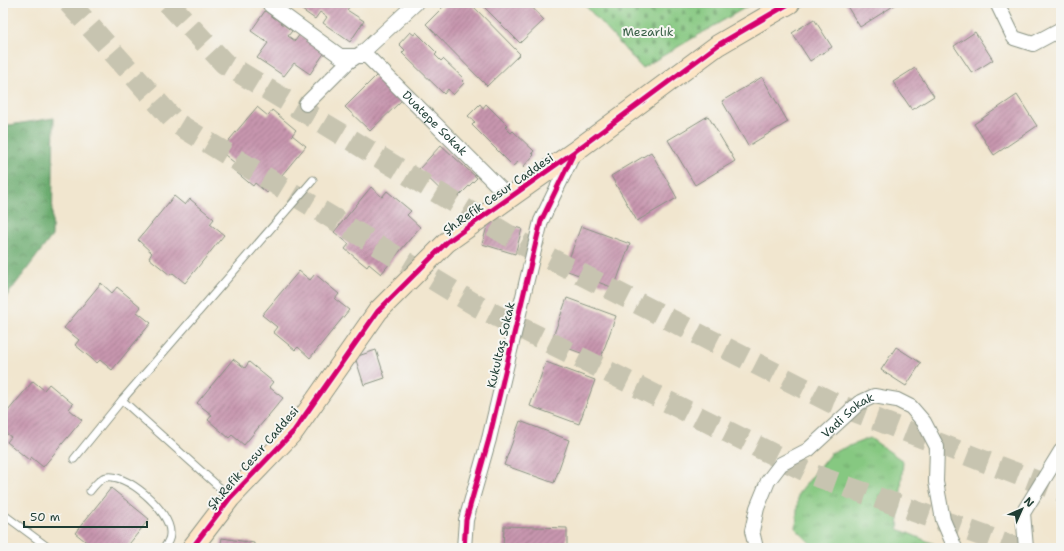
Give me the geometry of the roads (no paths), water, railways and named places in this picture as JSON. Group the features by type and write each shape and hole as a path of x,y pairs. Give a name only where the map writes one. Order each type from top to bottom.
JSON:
{"street":[{"path":"306,104 348,62 356,57 416,3"},
{"name":"Şh.Refik Cesur Caddesi","path":"192,548 230,498 294,431 378,311 447,242 574,152 718,44 790,3"},
{"path":"997,3 1014,38 1033,44 1061,29"},
{"name":"Duatepe Sokak","path":"270,5 340,56 367,56 510,198"},
{"name":"Kukultaş Sokak","path":"464,548 466,520 490,439 541,222 574,152"},
{"name":"Vadi Sokak","path":"756,548 752,531 757,508 768,481 780,464 808,450 859,403 874,396 896,400 911,407 924,422 937,446 936,482 943,520 955,548"},
{"path":"1026,548 1023,513 1061,451"}],"lane":[{"path":"74,458 122,400 313,180"},
{"path":"122,400 230,498"},
{"path":"90,491 96,483 104,478 113,476 123,479 148,498 160,509 167,522 170,534 164,548"},
{"path":"3,511 6,516 49,548"}],"tunnel":[{"path":"69,3 176,123 479,307 814,475 1017,548"},
{"path":"168,3 224,63 526,246 831,402 1061,491"}],"park label":[{"name":"Mezarlık","path":"648,32"}]}
